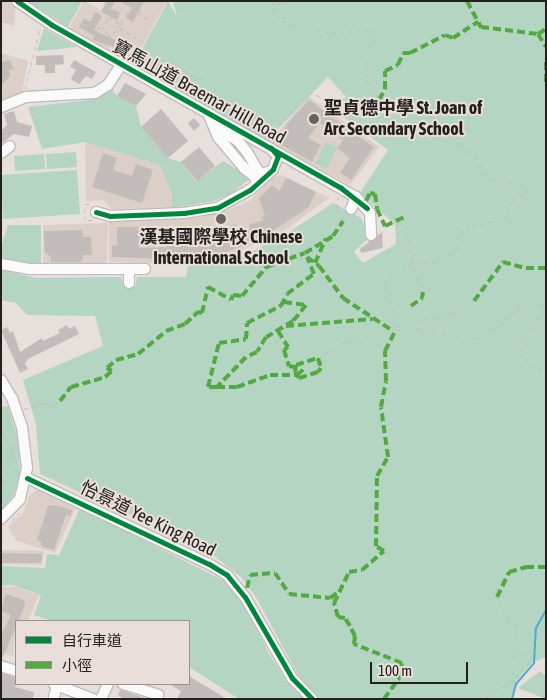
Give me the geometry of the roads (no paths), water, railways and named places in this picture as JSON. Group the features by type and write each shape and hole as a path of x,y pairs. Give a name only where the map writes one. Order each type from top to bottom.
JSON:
{"street":[{"name":"寶馬山道 Braemar Hill Road","path":"17,1 356,197 367,208 372,219 371,235"},
{"path":"1,107 26,97 94,93 108,85 123,62"},
{"path":"208,113 214,127 237,160 256,175"},
{"path":"214,127 226,135 243,155 256,175"},
{"path":"256,175 272,170 278,156 267,145"},
{"path":"96,212 110,216 195,213 223,205 250,190 272,170 283,163 296,163"},
{"path":"250,190 256,175"},
{"path":"351,209 356,197"},
{"path":"1,264 30,269 145,269"},
{"path":"129,269 129,283"},
{"path":"1,380 12,398 22,427 27,478 20,499 1,519"},
{"name":"怡景道 Yee King Road","path":"27,478 227,575 245,597 292,678 312,699"},
{"path":"1,666 15,671"},
{"path":"54,697 56,685"},
{"path":"101,699 108,685"},
{"path":"126,685 158,695"},
{"path":"72,687 93,699"}],"waterway":[{"path":"512,699 516,684 534,663 536,628 546,610"}],"place":[{"name":"聖貞德中學 St. Joan of Arc Secondary School","path":"314,119"},
{"name":"漢基國際學校 Chinese International School","path":"221,219"}]}
